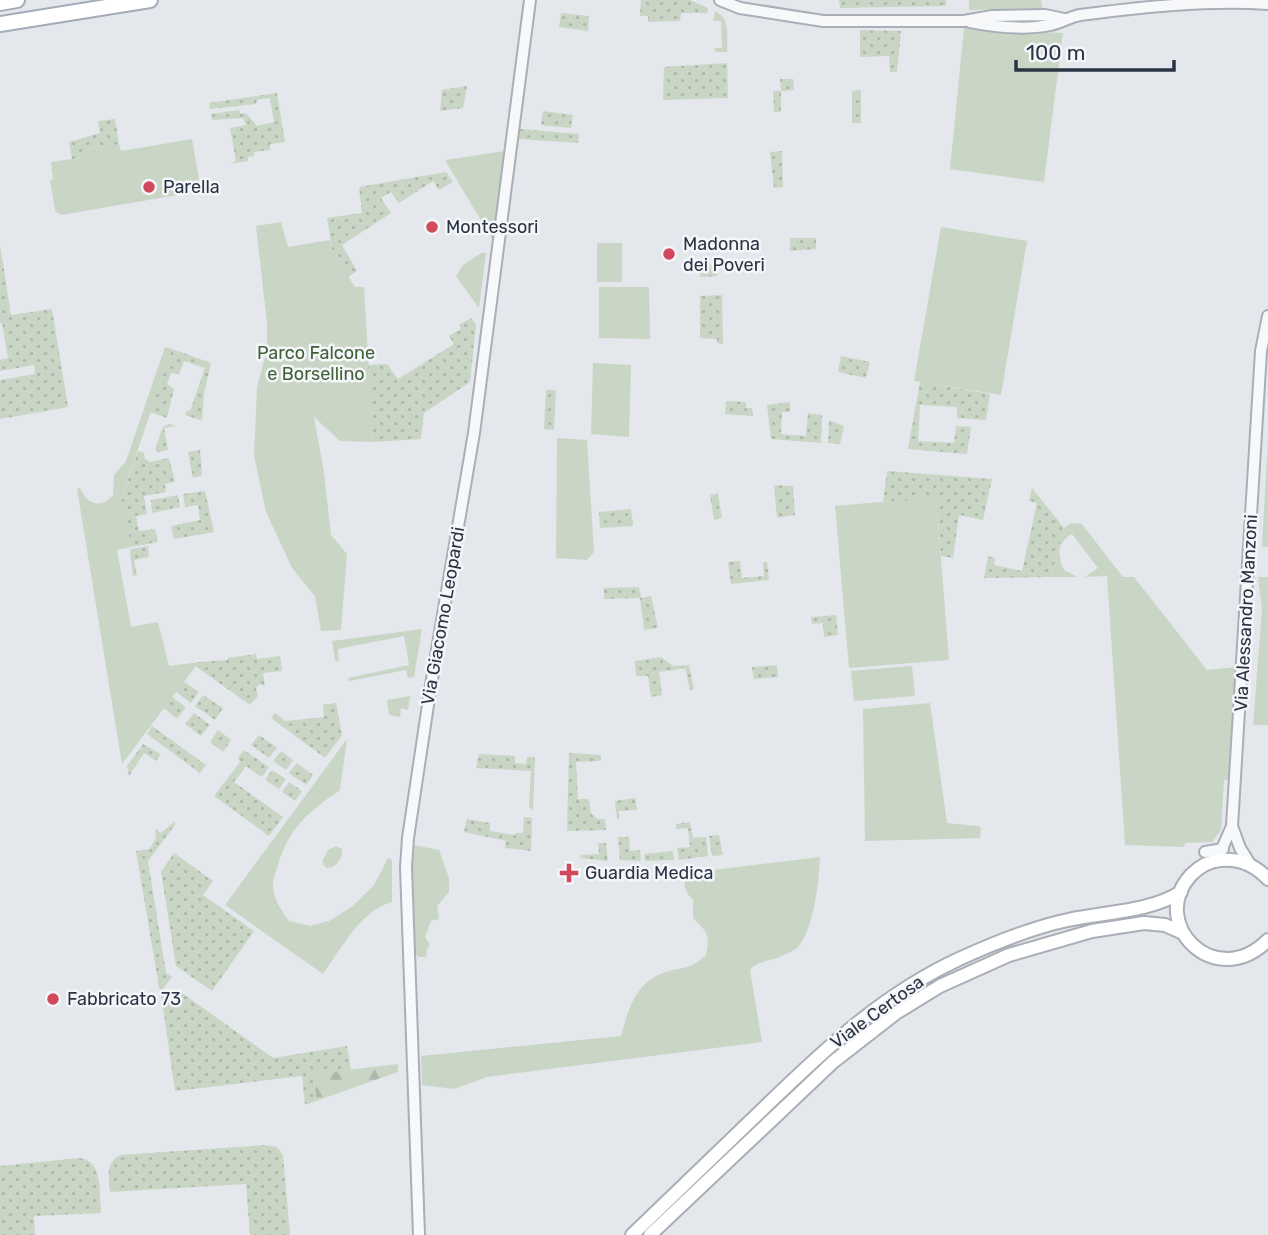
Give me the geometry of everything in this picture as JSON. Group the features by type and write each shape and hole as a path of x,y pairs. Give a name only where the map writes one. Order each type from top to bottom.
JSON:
{"main road":[{"path":"0,3 17,0"},
{"path":"0,24 150,0"},
{"path":"1268,879 1250,864 1220,855 1195,872 1181,892 1178,913 1183,933 1192,945 1217,959 1246,957 1259,950 1268,940"},
{"name":"Viale Certosa","path":"632,1235 818,1055 887,1000 956,960 1017,934 1064,920 1163,902 1181,892"},
{"name":"Viale Certosa","path":"650,1235 833,1062 896,1013 940,986 1009,955 1093,931 1144,923 1165,925 1183,933"}],"street":[{"name":"Via Giacomo Leopardi","path":"419,1235 406,867 408,838 474,433 530,0"},
{"path":"720,0 740,8 823,21 961,21 1010,15 1045,15 1064,19 1070,16 1186,3 1226,1 1268,4"},
{"name":"Via Alessandro Manzoni","path":"1220,855 1232,827 1237,772 1261,351 1268,316"},
{"path":"1232,827 1250,864"},
{"path":"1205,852 1220,855"}],"green space":[{"path":"641,0 690,0 708,8 707,13 681,13 680,21 648,22 648,16 640,16"},
{"path":"839,0 946,0 946,6 840,8"},
{"path":"969,0 1041,0 1042,8 969,10"},
{"path":"715,11 726,23 727,52 716,52 714,48 722,48 721,21 713,21"},
{"path":"561,13 589,16 588,31 559,27"},
{"path":"964,28 1063,33 1044,182 950,169"},
{"path":"860,30 901,31 897,72 890,72 889,56 860,57"},
{"path":"727,63 728,98 663,100 664,67"},
{"path":"780,79 793,79 794,90 781,91"},
{"path":"467,86 463,108 440,111 442,90"},
{"path":"861,90 861,123 852,123 852,91"},
{"path":"773,91 781,91 781,112 774,112"},
{"path":"277,93 285,142 270,144 270,150 254,152 254,156 248,157 248,161 229,164 236,161 230,128 246,125 243,118 212,120 211,114 239,110 240,113 247,114 257,126 274,122 270,98 257,100 256,104 210,109 209,103"},
{"path":"543,111 573,115 571,128 541,125"},
{"path":"115,119 119,144 86,149 86,157 72,159 69,142 100,133 98,121"},
{"path":"520,129 579,134 578,143 519,139"},
{"path":"192,139 201,191 61,215 55,211 50,180 53,179 51,162 86,157 85,149 119,144 121,151"},
{"path":"512,150 499,251 445,160"},
{"path":"782,151 783,187 774,188 770,152"},
{"path":"446,172 453,182 439,190 433,181 399,203 391,192 381,198 391,213 342,245 357,271 348,277 333,254 327,218 362,213 359,187"},
{"name":"Parco Falcone e Borsellino","path":"281,222 288,247 330,240 333,254 355,287 364,287 373,442 340,441 314,417 331,535 347,554 341,630 321,631 315,596 292,568 266,512 254,455 257,387 267,350 267,323 256,226"},
{"path":"941,227 1027,241 1001,395 914,381"},
{"path":"790,238 816,238 816,249 790,251"},
{"path":"597,243 622,243 622,282 597,282"},
{"path":"0,244 11,315 52,309 68,407 0,419 0,380 35,374 34,365 0,371 0,360 8,358 0,323"},
{"path":"481,253 486,253 479,308 456,276 462,266"},
{"path":"715,264 717,276 700,277 700,266"},
{"path":"599,287 649,287 650,339 599,338"},
{"path":"722,295 723,344 717,343 717,339 700,338 700,296"},
{"path":"471,318 476,324 470,382 424,413 421,439 373,442 368,365 387,364 398,379 454,344 449,336 461,329 459,325"},
{"path":"165,347 172,349 121,499 131,547 117,550 131,627 158,622 169,666 199,662 122,764 77,489 80,488 90,501 99,504 113,495 114,475 126,461"},
{"path":"172,349 211,363 204,394 202,421 185,415 190,411 205,368 184,361 179,374 171,373 167,384 174,389 167,418 150,412"},
{"path":"841,356 870,362 866,378 838,372"},
{"path":"593,363 631,365 629,437 591,434"},
{"path":"920,382 990,394 986,420 957,418 957,407 920,405 918,441 954,443 956,426 971,427 967,454 908,449"},
{"path":"546,390 556,390 554,430 544,429"},
{"path":"726,401 746,402 746,408 752,408 753,416 725,414"},
{"path":"790,402 790,412 782,412 781,434 806,436 808,413 822,415 821,443 771,439 767,405"},
{"path":"829,420 844,426 840,444 828,443"},
{"path":"169,424 176,426 164,428 168,450 158,452 155,449 163,427"},
{"path":"557,438 587,440 594,552 587,560 556,558"},
{"path":"1268,438 1268,547 1262,547"},
{"path":"200,450 202,473 201,476 193,478 188,452"},
{"path":"138,451 144,453 145,459 150,462 169,458 175,482 165,484 166,492 144,496 147,514 136,516 139,531 155,529 158,542 131,547 121,499"},
{"path":"887,471 992,479 983,520 959,515 953,558 941,556 936,498 883,502"},
{"path":"774,485 793,486 795,515 777,518"},
{"path":"1032,488 1064,528 1051,577 984,578 988,556 995,558 994,565 1022,571 1037,503 1029,501"},
{"path":"205,491 214,532 174,539 171,526 200,520 198,505 185,507 183,494"},
{"path":"718,494 722,518 714,520 710,495"},
{"path":"178,495 180,507 152,513 151,500"},
{"path":"936,497 949,660 849,668 835,506"},
{"path":"631,509 633,526 600,528 599,512"},
{"path":"1071,523 1082,524 1123,577 1134,577 1207,670 1236,667 1229,779 1224,780 1221,830 1212,842 1185,843 1184,847 1125,845 1107,576 1085,577 1098,568 1072,534 1061,545 1060,560 1064,570 1078,577 1051,577 1064,528"},
{"path":"148,546 149,557 134,560 137,575 133,576 131,549"},
{"path":"740,561 742,578 764,576 763,562 767,562 769,580 731,584 728,562"},
{"path":"1258,577 1268,577 1268,725 1253,725 1262,609"},
{"path":"639,587 641,598 651,596 658,628 644,630 640,598 604,599 604,588"},
{"path":"836,615 838,635 824,637 823,623 812,624 811,617"},
{"path":"422,629 414,677 408,678 406,670 349,681 348,678 409,665 404,636 338,649 339,661 335,661 332,641"},
{"path":"256,654 257,659 280,656 282,671 263,673 265,687 260,684 256,688 258,696 250,705 195,666 199,662"},
{"path":"661,657 673,666 689,665 694,689 690,690 685,668 659,672 662,695 651,697 648,676 636,676 635,661"},
{"path":"777,665 778,677 754,679 752,667"},
{"path":"912,666 915,696 854,701 851,671"},
{"path":"184,682 199,692 191,703 176,692"},
{"path":"203,695 223,708 215,720 195,706"},
{"path":"410,696 408,710 401,708 400,717 389,715 387,700"},
{"path":"172,697 186,707 177,719 164,708"},
{"path":"336,703 342,735 325,758 271,718 275,713 285,721 324,717 323,705"},
{"path":"930,703 947,823 978,826 981,828 980,838 865,841 863,709"},
{"path":"194,713 210,725 201,736 185,724"},
{"path":"152,726 206,765 200,773 147,734"},
{"path":"218,730 231,740 223,752 210,742"},
{"path":"259,735 277,748 269,758 251,745"},
{"path":"347,739 340,790 310,813 294,831 274,879 275,896 289,921 310,926 329,921 353,906 374,885 388,858 392,860 392,902 370,913 361,922 323,974 225,905"},
{"path":"143,744 161,754 156,761 144,753 129,776 127,766"},
{"path":"244,750 269,767 262,777 246,766 234,782 283,817 269,836 214,796 240,762 238,758"},
{"path":"281,751 293,760 286,770 273,761"},
{"path":"569,753 601,755 601,761 576,762 578,799 589,799 591,814 598,819 605,819 606,830 567,831"},
{"path":"479,754 515,756 515,763 526,764 527,757 535,757 533,811 529,807 531,771 476,768"},
{"path":"297,763 313,775 306,785 289,773"},
{"path":"272,770 286,779 279,789 265,780"},
{"path":"289,782 302,791 295,801 282,792"},
{"path":"635,798 637,810 619,811 619,820 617,819 615,801"},
{"path":"524,817 532,818 531,851 505,848 506,841 464,832 467,819 490,823 490,831 515,835 523,833"},
{"path":"175,821 175,825 148,861 166,973 172,977 160,993 136,851 149,849 156,839 155,829 161,833"},
{"path":"690,822 693,838 706,837 708,856 679,860 677,848 690,847 688,828 676,829 676,824"},
{"path":"719,835 723,855 712,856 709,836"},
{"path":"618,837 629,837 630,851 640,850 641,861 620,860"},
{"path":"598,843 606,843 608,861 580,858 581,855 599,854"},
{"path":"414,845 439,850 449,878 449,892 437,906 439,919 431,921 425,937 430,945 426,957 419,957 411,950 410,849"},
{"path":"336,846 342,849 340,859 336,865 326,868 322,862 328,850"},
{"path":"673,851 674,860 645,861 644,854"},
{"path":"174,853 213,881 203,895 254,931 212,991 176,966 161,872"},
{"path":"820,857 815,904 803,939 793,950 757,964 750,970 762,1042 487,1077 454,1089 422,1085 421,1056 621,1036 635,997 647,982 666,972 691,965 706,955 707,934 693,918 693,900 685,887 688,873"},
{"path":"182,993 273,1058 347,1046 351,1070 314,1074 316,1101 305,1105 302,1076 175,1091 161,994 172,1000"},
{"path":"398,1064 398,1072 316,1101 314,1074"},
{"path":"266,1145 277,1147 283,1155 290,1235 250,1235 246,1184 110,1192 110,1166 120,1155"},
{"path":"79,1158 87,1160 96,1171 101,1213 34,1216 35,1235 0,1235 0,1166"}],"place":[{"name":"Parella","path":"149,187"},
{"name":"Montessori","path":"432,227"},
{"name":"Madonna dei Poveri","path":"669,254"},
{"name":"Guardia Medica","path":"569,873"},
{"name":"Fabbricato 73","path":"53,999"}]}
